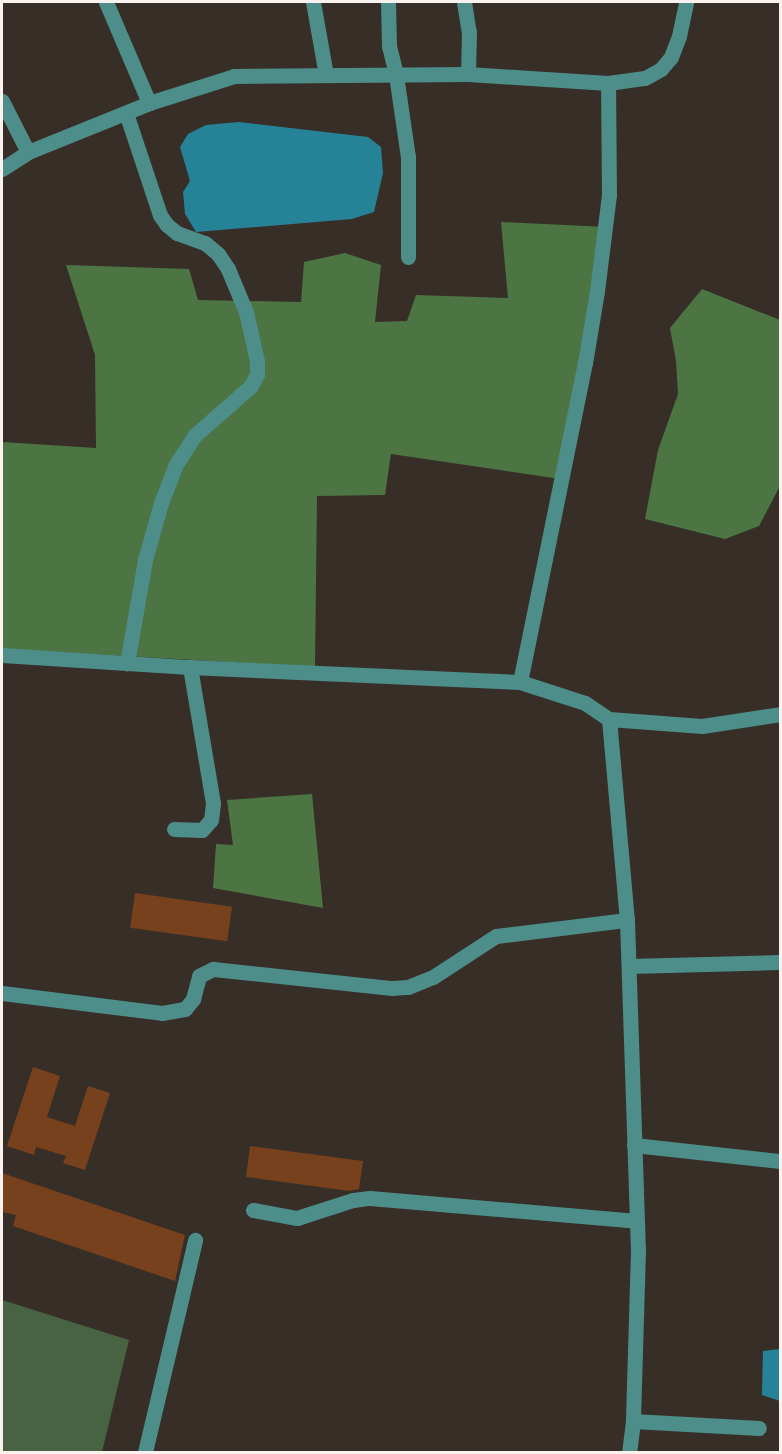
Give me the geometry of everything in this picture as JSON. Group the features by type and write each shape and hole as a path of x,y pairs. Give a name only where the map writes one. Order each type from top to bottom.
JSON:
{"street":[{"path":"106,2 149,103"},
{"path":"313,2 326,75"},
{"path":"388,2 389,46 396,75 408,157 408,257"},
{"path":"464,2 469,32 468,75"},
{"path":"2,169 28,152 126,112 234,76 468,75 608,83 645,78 661,69 671,57 679,36 686,2"},
{"path":"520,682 585,363 597,291 609,195 608,83"},
{"path":"2,101 28,152"},
{"path":"126,112 160,215 177,233 205,243 218,254 228,269 246,312 257,374 251,386 195,435 176,464 161,503 145,560 127,663"},
{"path":"2,655 190,667 520,682 585,703 609,719 702,726 780,714"},
{"path":"174,829 202,830 211,820 213,803 190,667"},
{"path":"609,719 627,920 637,1221 633,1421 629,1452"},
{"path":"2,993 162,1013 185,1009 193,999 199,976 213,969 350,984 408,987 433,977 496,936 627,920"},
{"path":"629,966 780,962"},
{"path":"634,1145 780,1161"},
{"path":"253,1210 297,1218 353,1200 370,1198 637,1221"},
{"path":"145,1452 195,1239"},
{"path":"633,1421 759,1428"}],"green space":[{"path":"501,222 606,227 560,479 391,454 385,495 317,496 315,667 2,649 2,442 96,448 95,355 66,265 189,269 198,300 301,302 304,262 345,253 381,265 375,322 407,321 416,295 508,298"},
{"path":"702,289 780,320 780,486 759,526 725,539 645,519 658,450 678,394 676,361 670,328"},
{"path":"312,794 323,908 213,888 216,844 233,845 227,800"},
{"path":"2,1300 129,1340 102,1452 2,1452"}],"water":[{"path":"239,122 368,137 381,147 383,173 374,212 352,219 196,232 185,214 183,192 190,181 180,147 188,134 206,125"},
{"path":"780,1349 780,1401 762,1395 763,1351"}],"building":[{"path":"135,893 232,907 227,941 130,928"},
{"path":"33,1067 60,1076 47,1117 75,1126 88,1086 110,1093 85,1170 63,1163 66,1156 36,1147 34,1155 7,1146"},
{"path":"250,1146 363,1161 359,1189 349,1191 246,1177"},
{"path":"2,1173 185,1235 175,1281 13,1226 16,1215 2,1212"}]}
